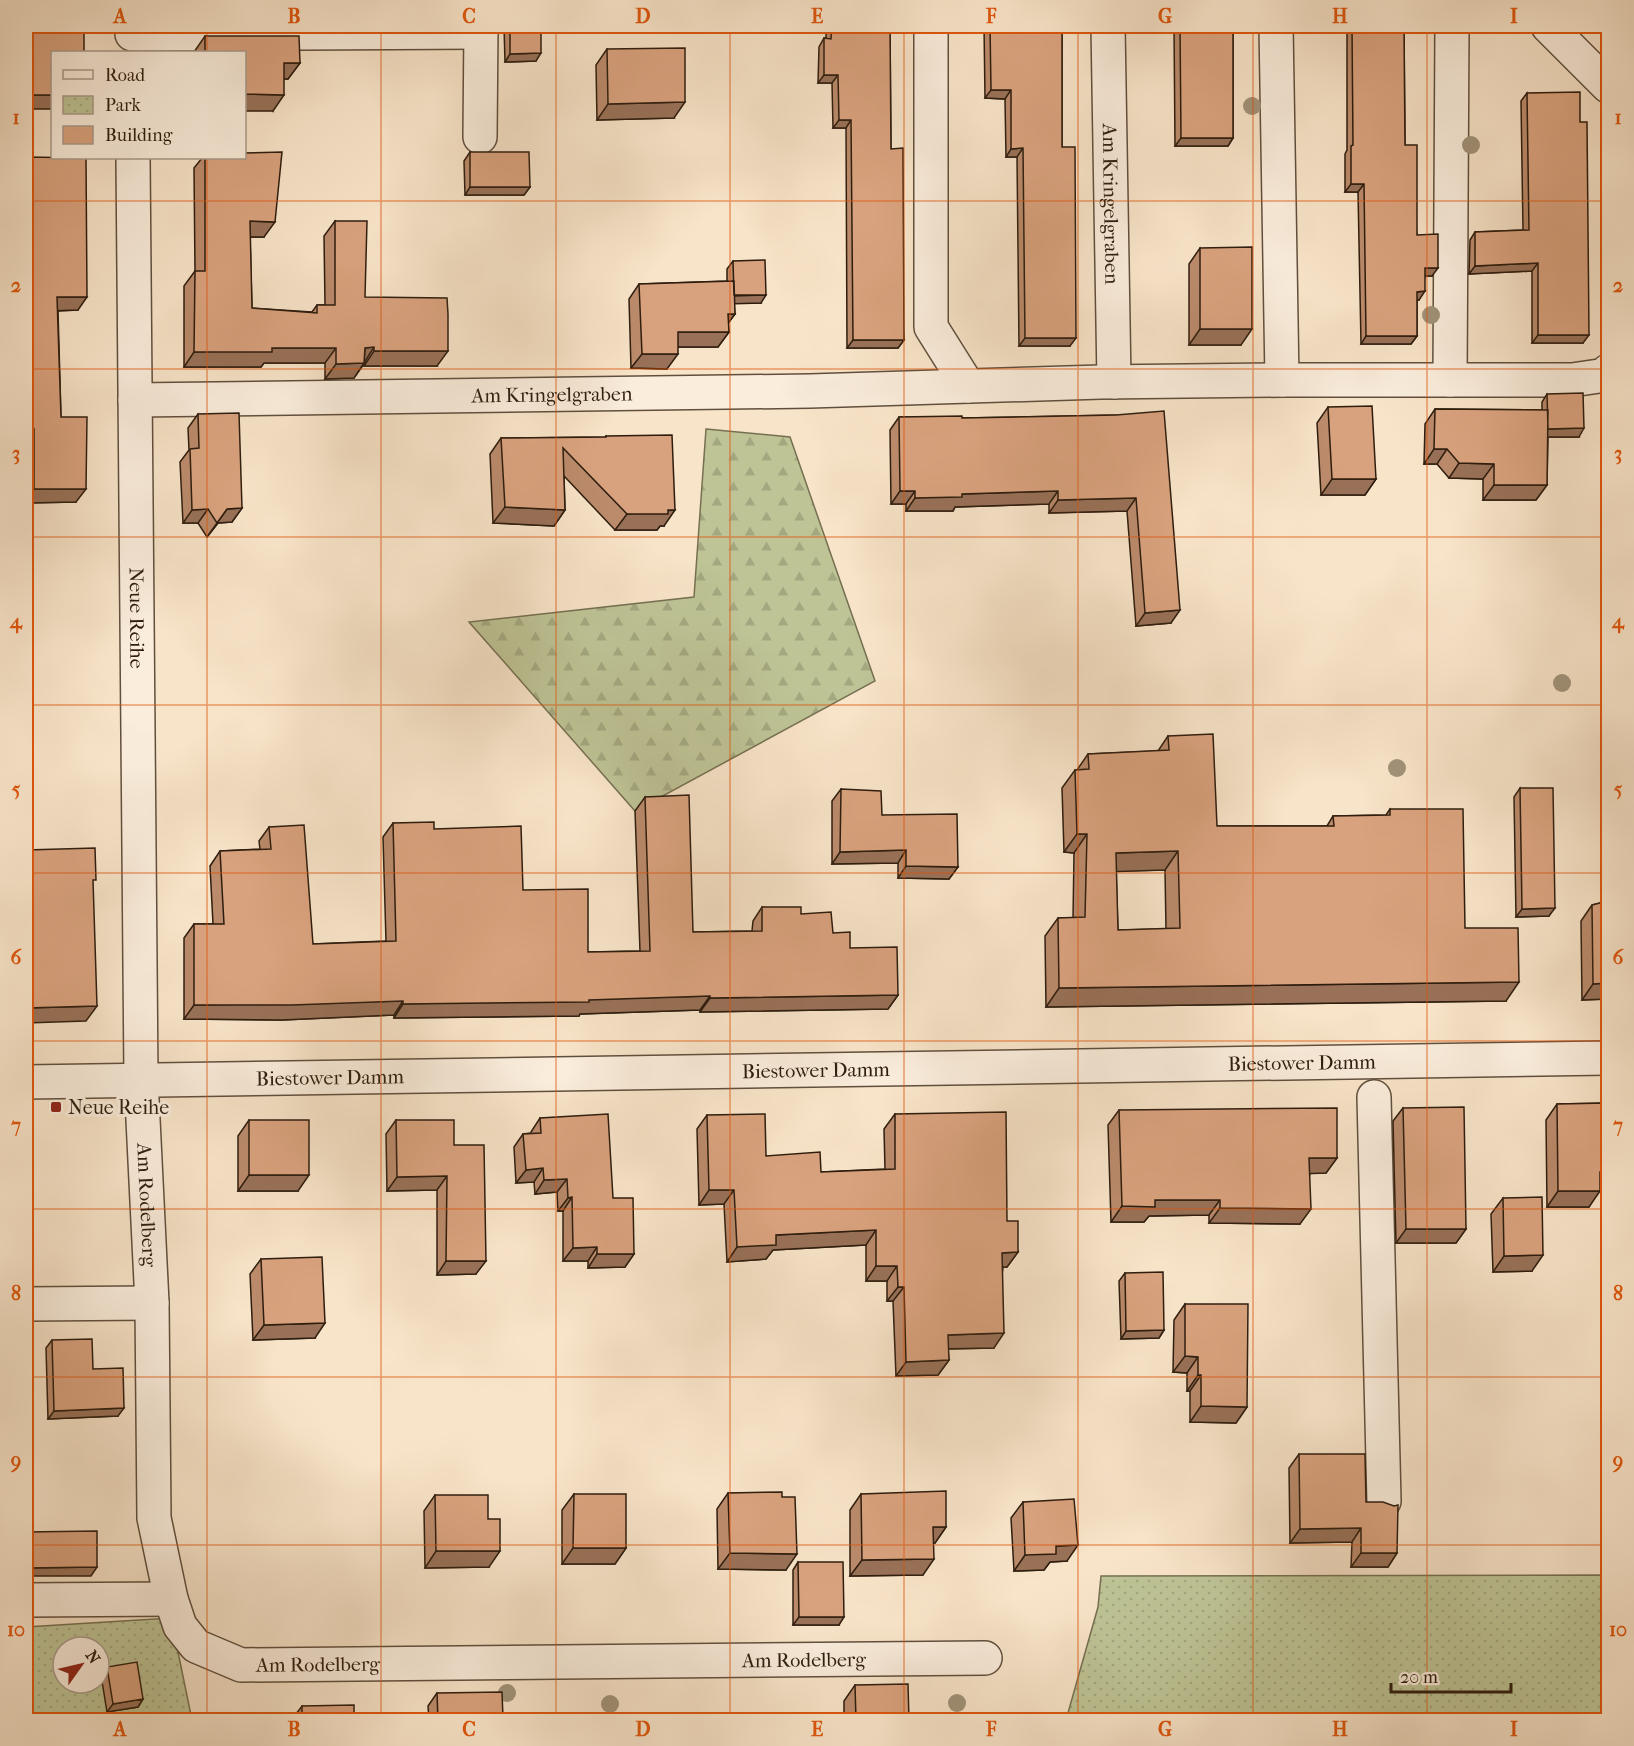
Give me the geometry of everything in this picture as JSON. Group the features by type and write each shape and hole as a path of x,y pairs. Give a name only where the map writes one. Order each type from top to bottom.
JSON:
{"street":[{"path":"932,26 931,327 968,386"},
{"name":"Am Kringelgraben","path":"1108,26 1114,382"},
{"path":"1276,26 1282,380"},
{"path":"1450,380 1452,26"},
{"path":"1548,26 1608,86"},
{"path":"132,37 481,29 480,137"},
{"name":"Neue Reihe","path":"133,159 141,1079"},
{"name":"Am Kringelgraben","path":"135,400 810,391 1114,382 1572,380 1606,375 1608,371"},
{"name":"Biestower Damm","path":"26,1082 1608,1058"},
{"name":"Am Rodelberg","path":"141,1079 152,1303 154,1518 171,1599 180,1626 196,1646 241,1665 985,1658"},
{"path":"1374,1097 1384,1501"},
{"path":"26,1304 152,1303"},
{"path":"26,1600 171,1599"}],"green space":[{"path":"706,429 790,437 875,681 635,811 469,622 694,597"},
{"path":"1608,1575 1608,1720 1066,1720 1098,1607 1101,1576"},
{"path":"171,1618 192,1720 26,1720 26,1627"}],"building":[{"path":"26,26 84,26 84,51 51,51 51,95 26,95"},
{"path":"510,26 541,26 541,53 510,54"},
{"path":"832,26 890,26 891,149 903,148 904,340 853,340 851,120 839,120 838,75 824,75 824,38 831,39"},
{"path":"990,26 1062,26 1062,147 1075,147 1076,338 1025,338 1023,148 1011,149 1011,90 991,90"},
{"path":"1180,26 1233,26 1233,138 1181,138"},
{"path":"1352,26 1404,26 1405,145 1417,145 1417,235 1438,234 1438,268 1425,268 1425,291 1417,292 1417,336 1366,336 1364,184 1351,184"},
{"path":"205,36 299,36 300,63 284,63 284,95 246,94 246,51 205,51"},
{"path":"685,48 685,102 608,104 607,49"},
{"path":"1580,92 1580,122 1587,122 1589,335 1538,335 1538,263 1475,266 1475,232 1529,230 1527,93"},
{"path":"282,152 275,222 250,221 252,308 317,313 317,305 335,305 335,221 367,221 365,297 447,298 448,351 374,351 374,347 365,348 364,363 336,364 336,348 272,348 272,352 194,352 195,271 205,271 205,159 246,159 246,153"},
{"path":"470,152 529,152 530,187 470,187"},
{"path":"26,157 86,159 87,297 57,297 61,417 87,417 86,489 34,489 34,429 26,429"},
{"path":"1252,247 1252,329 1200,329 1200,248"},
{"path":"765,260 766,295 734,295 733,261"},
{"path":"734,281 735,314 728,314 729,332 678,332 678,354 642,354 639,284"},
{"path":"1583,393 1584,428 1548,429 1547,394"},
{"path":"1372,406 1376,479 1332,479 1328,407"},
{"path":"1435,409 1548,410 1547,485 1494,485 1494,464 1459,463 1447,449 1434,449"},
{"path":"1164,411 1180,610 1145,613 1136,498 1058,500 1058,491 915,498 915,491 900,491 899,417 1116,415"},
{"path":"239,413 242,508 227,509 217,523 208,509 192,510 190,449 199,448 198,414"},
{"path":"672,435 675,510 668,510 668,514 627,514 563,448 565,510 505,507 501,438"},
{"path":"1213,734 1217,826 1334,826 1333,816 1390,815 1390,809 1463,809 1465,928 1518,928 1519,982 1059,988 1058,918 1085,917 1087,834 1077,834 1075,770 1089,769 1088,754 1169,750 1168,736","holes":["1178,851 1180,928 1118,930 1116,853"]},
{"path":"1520,788 1553,788 1555,908 1522,909"},
{"path":"841,789 881,791 882,815 957,814 958,867 906,866 906,850 840,852"},
{"path":"689,795 693,932 762,931 762,907 801,907 801,914 831,912 833,933 850,932 850,948 897,947 898,995 710,998 710,996 589,1000 589,1002 403,1004 403,1001 292,1005 194,1005 194,924 224,924 220,851 271,849 269,827 304,825 313,944 396,941 393,823 434,822 434,829 521,826 523,890 588,889 588,952 650,951 645,797"},
{"path":"95,848 96,880 93,880 97,1006 26,1008 26,850"},
{"path":"1608,901 1608,983 1593,984 1592,905"},
{"path":"1608,1103 1608,1172 1600,1172 1600,1191 1558,1191 1557,1104"},
{"path":"1464,1107 1466,1229 1406,1229 1403,1108"},
{"path":"1337,1108 1337,1158 1309,1158 1311,1209 1220,1208 1220,1200 1155,1200 1155,1207 1122,1206 1119,1110"},
{"path":"1006,1112 1007,1221 1018,1221 1018,1252 1002,1253 1004,1333 948,1335 949,1360 906,1362 904,1287 898,1287 897,1266 876,1266 876,1230 776,1235 776,1245 737,1247 734,1190 709,1190 707,1115 765,1114 766,1156 820,1152 821,1172 895,1169 895,1114"},
{"path":"608,1114 613,1198 633,1198 634,1254 597,1254 597,1247 573,1248 572,1197 568,1198 567,1179 544,1180 543,1168 526,1170 523,1134 541,1133 540,1118"},
{"path":"249,1120 309,1120 309,1175 249,1175"},
{"path":"396,1120 454,1120 454,1145 484,1145 486,1261 446,1261 447,1176 397,1177"},
{"path":"1542,1197 1543,1255 1504,1256 1503,1198"},
{"path":"322,1257 325,1323 264,1325 261,1259"},
{"path":"1163,1272 1164,1330 1126,1331 1125,1273"},
{"path":"1185,1304 1248,1304 1247,1407 1201,1406 1201,1375 1198,1375 1198,1357 1185,1356"},
{"path":"92,1339 93,1369 123,1368 124,1408 54,1411 52,1340"},
{"path":"1299,1454 1365,1454 1366,1502 1398,1505 1397,1553 1361,1553 1361,1528 1300,1529"},
{"path":"946,1491 946,1527 933,1527 934,1559 862,1560 861,1494"},
{"path":"782,1492 782,1497 795,1497 797,1554 730,1553 728,1493"},
{"path":"574,1494 626,1494 626,1548 573,1548"},
{"path":"435,1495 488,1495 488,1519 500,1519 500,1551 436,1551"},
{"path":"1074,1499 1078,1545 1056,1546 1056,1554 1025,1555 1023,1502"},
{"path":"97,1531 97,1567 26,1568 26,1532"},
{"path":"798,1562 843,1562 844,1617 799,1617"},
{"path":"137,1662 143,1699 113,1704 111,1666"},
{"path":"908,1684 909,1720 856,1720 855,1685"},
{"path":"502,1692 503,1718 614,1716 614,1720 438,1720 437,1693"},
{"path":"354,1705 354,1720 302,1720 302,1706"}],"place":[{"name":"Neue Reihe","path":"56,1107"}]}
